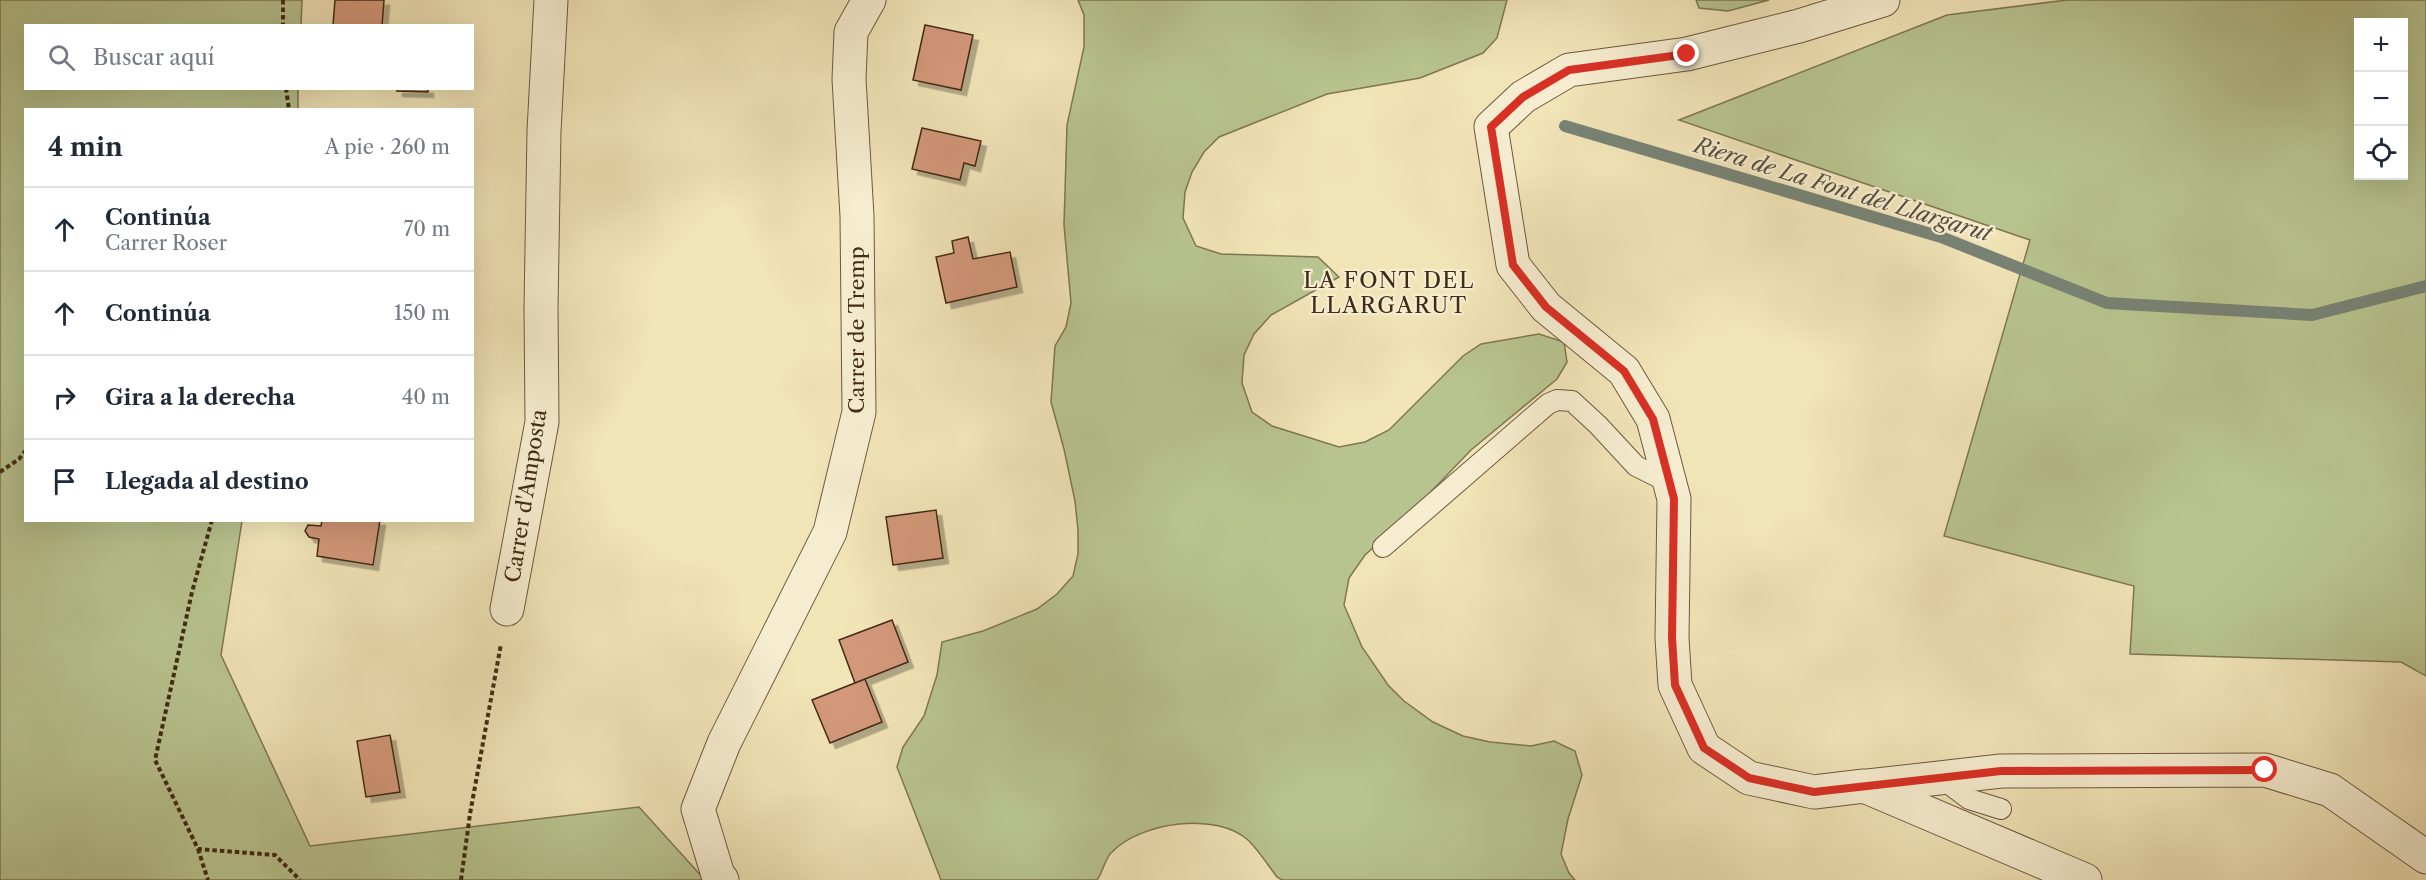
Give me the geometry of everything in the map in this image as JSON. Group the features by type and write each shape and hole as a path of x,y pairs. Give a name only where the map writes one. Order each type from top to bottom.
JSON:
{"street":[{"name":"Carrer d'Amposta","path":"507,609 542,422 540,308 544,131 551,0"},
{"name":"Carrer de Tremp","path":"722,880 718,875 698,809 724,743 830,532 859,412 857,216 849,80 850,32 869,0"},
{"path":"1882,0 1799,26 1687,54 1569,70 1523,97 1491,127 1513,265 1546,307 1624,371 1653,419 1674,499 1672,638 1675,685 1704,748 1749,778 1814,792 2001,771 2265,770 2330,790 2426,857"},
{"path":"1864,786 2085,880"}],"lane":[{"path":"1383,547 1548,404 1557,400 1572,401 1598,424 1636,466 1670,483"},
{"path":"1941,778 1969,799 2001,809"}],"path":[{"path":"283,0 283,24"},
{"path":"286,90 289,108"},
{"path":"0,472 19,459 24,453"},
{"path":"208,880 198,849 155,760 192,592 211,522"},
{"name":"Carrer d'Amposta","path":"461,880 470,814 507,609"},
{"path":"198,849 275,855 300,880"}],"green space":[{"path":"0,0 302,0 301,24 24,24 24,90 298,90 298,108 24,108 24,522 242,522 221,655 310,846 639,807 705,880 0,880"},
{"path":"1078,0 1507,0 1497,38 1483,53 1420,78 1327,94 1219,137 1204,152 1192,172 1185,192 1183,218 1196,246 1221,254 1318,257 1339,277 1271,315 1254,334 1244,355 1242,383 1252,412 1272,426 1339,447 1365,442 1389,430 1463,356 1481,344 1539,334 1564,342 1567,362 1557,379 1471,450 1402,522 1365,555 1349,578 1344,605 1362,647 1388,685 1404,701 1433,722 1463,736 1490,742 1531,746 1554,741 1575,751 1582,775 1568,819 1561,854 1569,873 1575,880 1282,880 1277,877 1249,841 1235,832 1199,823 1160,827 1141,833 1125,842 1110,855 1097,880 941,880 897,767 903,747 924,716 937,675 942,642 983,631 1037,609 1057,594 1073,576 1078,554 1075,501 1051,402 1055,346 1066,327 1071,303 1064,225 1067,125 1084,47 1084,15"},
{"path":"1696,0 1769,0 1728,11 1699,8"},
{"path":"2067,0 2426,0 2426,676 2401,662 2130,654 2134,586 1944,536 2030,240 1679,120 1947,15"}],"building":[{"path":"335,0 384,0 382,24 333,24"},
{"path":"925,25 973,35 961,90 913,80"},
{"path":"428,90 428,92 397,91"},
{"path":"922,128 981,141 975,166 964,163 960,180 912,169"},
{"path":"968,237 973,259 1010,252 1017,287 946,303 936,257 954,253 952,241"},
{"path":"936,510 943,558 893,565 886,517"},
{"path":"322,522 380,522 373,565 317,556 319,539 309,537 305,531 308,525 321,526"},
{"path":"892,620 908,662 855,683 839,640"},
{"path":"865,679 882,722 830,743 812,700"},
{"path":"390,735 400,792 366,797 357,741"}],"waterway":[{"name":"Riera de La Font del Llargarut","path":"1565,126 1941,237 2107,303 2312,315 2426,286"}],"district":[{"name":"LA FONT DEL LLARGARUT","path":"1389,292"}],"route":[{"path":"1687,54 1569,70 1523,97 1491,127 1513,265 1546,307 1624,371 1653,419 1674,499 1672,638 1675,685 1704,748 1749,778 1814,792 2001,771 2265,770"}]}
